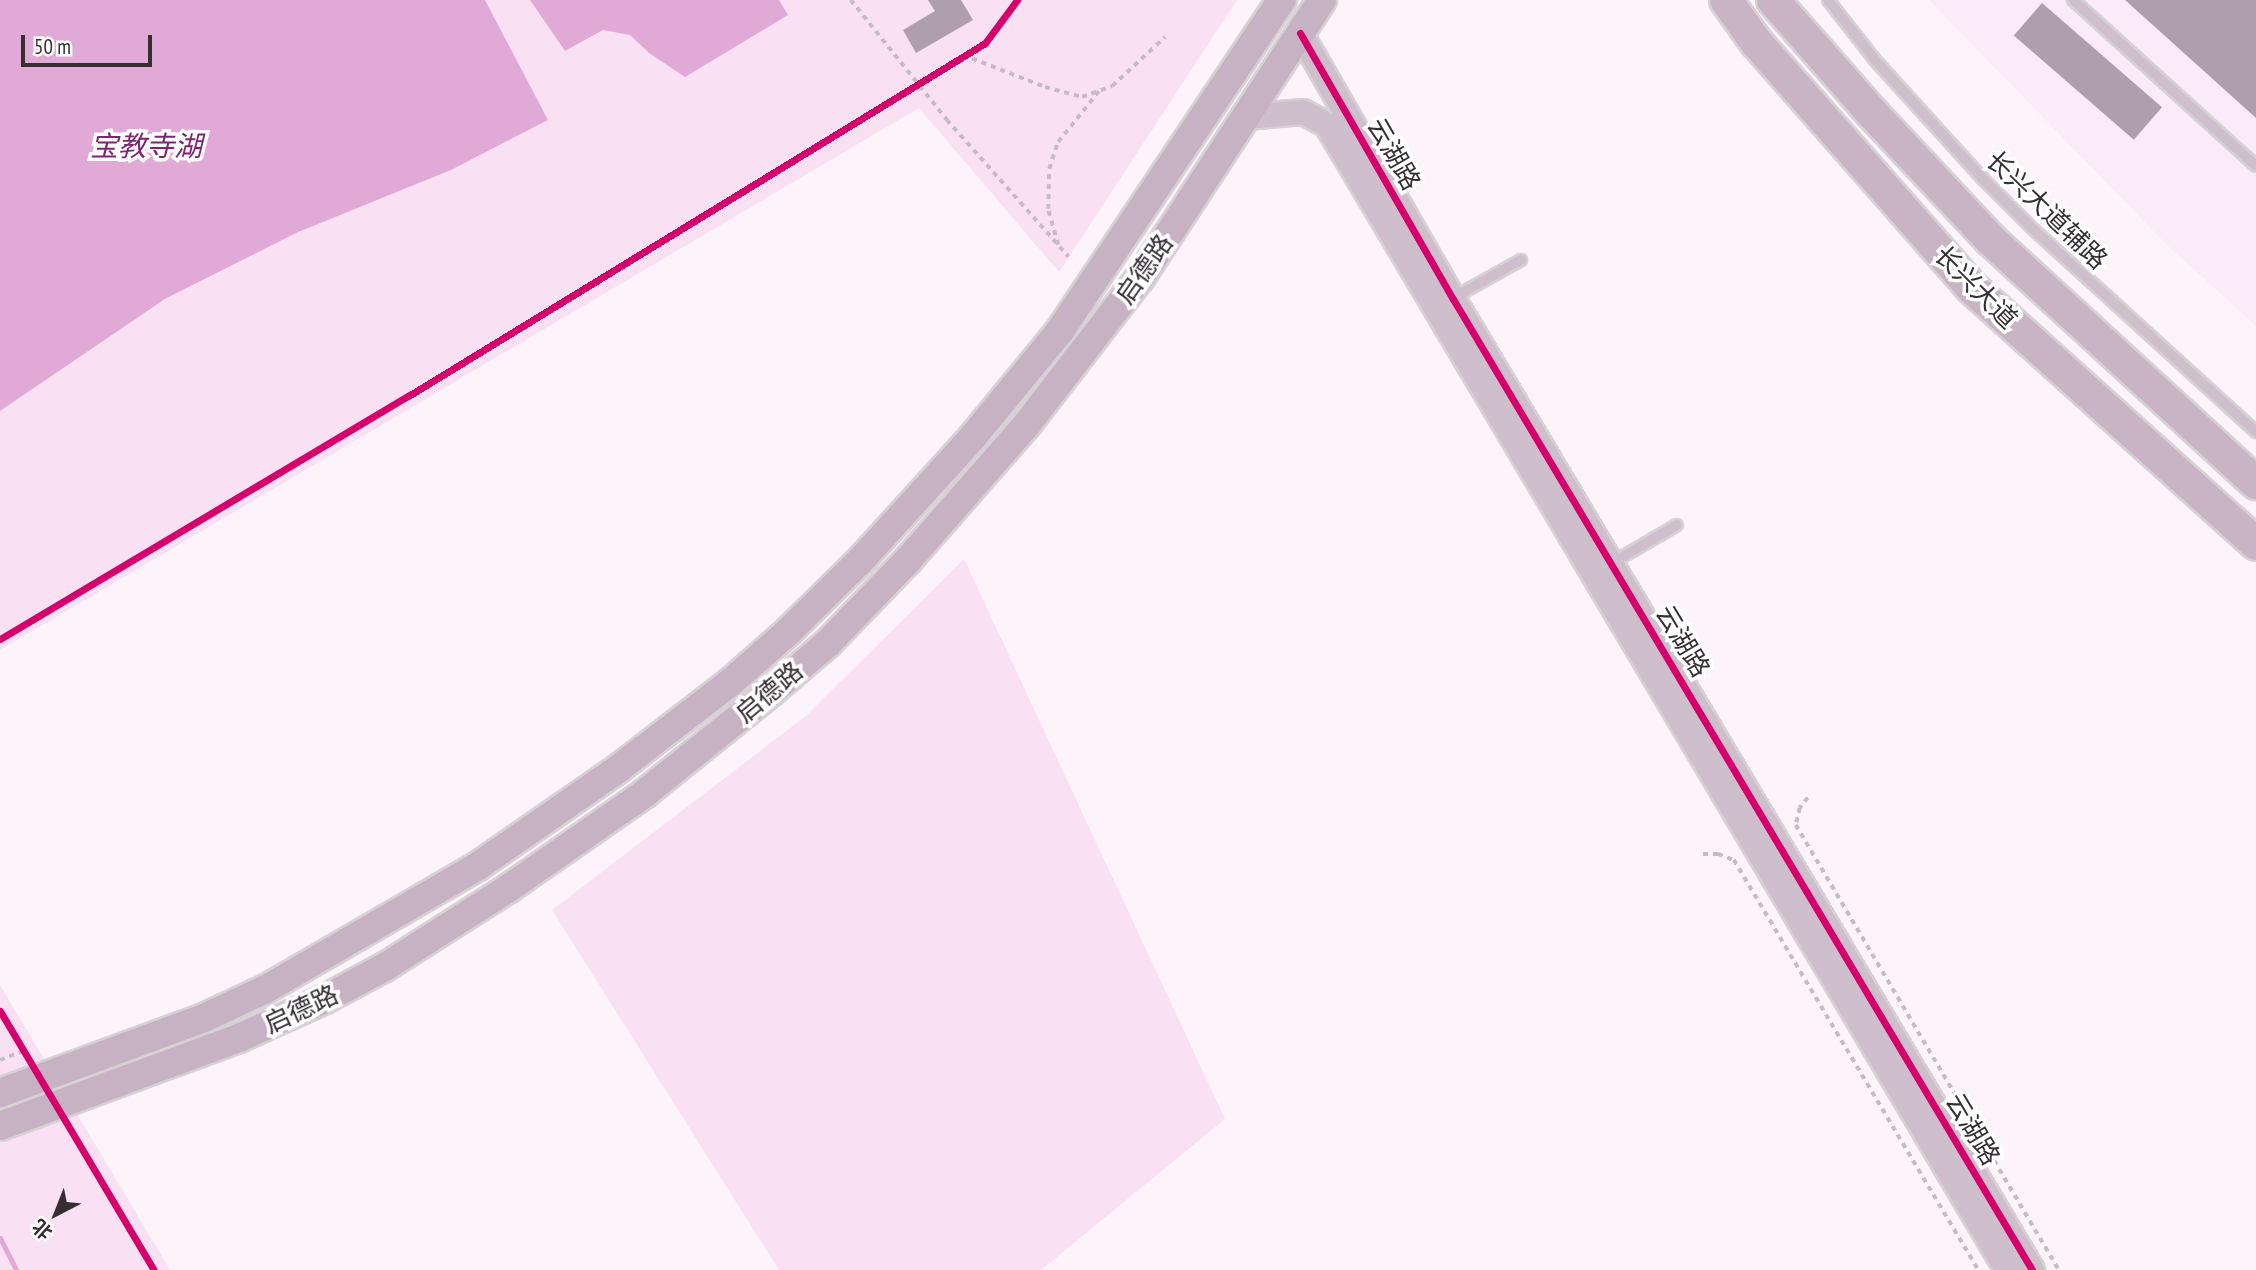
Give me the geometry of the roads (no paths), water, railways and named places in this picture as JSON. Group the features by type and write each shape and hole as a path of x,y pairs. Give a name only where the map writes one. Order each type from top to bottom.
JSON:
{"main road":[{"name":"启德路","path":"0,1093 218,1012 266,989 478,866 618,769 731,682 789,631 862,559 972,438 1060,331 1282,0"},
{"name":"启德路","path":"0,1126 230,1041 325,999 385,967 509,888 644,794 828,643 909,559 1027,424 1140,278 1322,0"},
{"name":"长兴大道","path":"1726,0 1756,42 1971,287 2256,544"},
{"name":"长兴大道","path":"1773,0 1872,113 1991,240 2256,483"},
{"path":"218,1012 230,1041"}],"street":[{"name":"云湖路","path":"1300,33 1453,299 2032,1270"},
{"name":"云湖路","path":"1246,117 1303,112 1327,125 2007,1270"}],"lane":[{"name":"长兴大道辅路","path":"1828,0 1875,61 1983,179 2033,229 2256,432"},
{"path":"2073,0 2256,166"},
{"path":"1453,299 1521,260"},
{"path":"1611,564 1677,525"}],"water":[{"name":"宝教寺湖","path":"0,0 485,0 548,120 451,170 296,233 165,299 0,411"},
{"path":"530,0 779,0 788,15 685,77 649,53 630,35 603,30 565,51"}],"waterway":[{"path":"0,1238 16,1270"}]}
